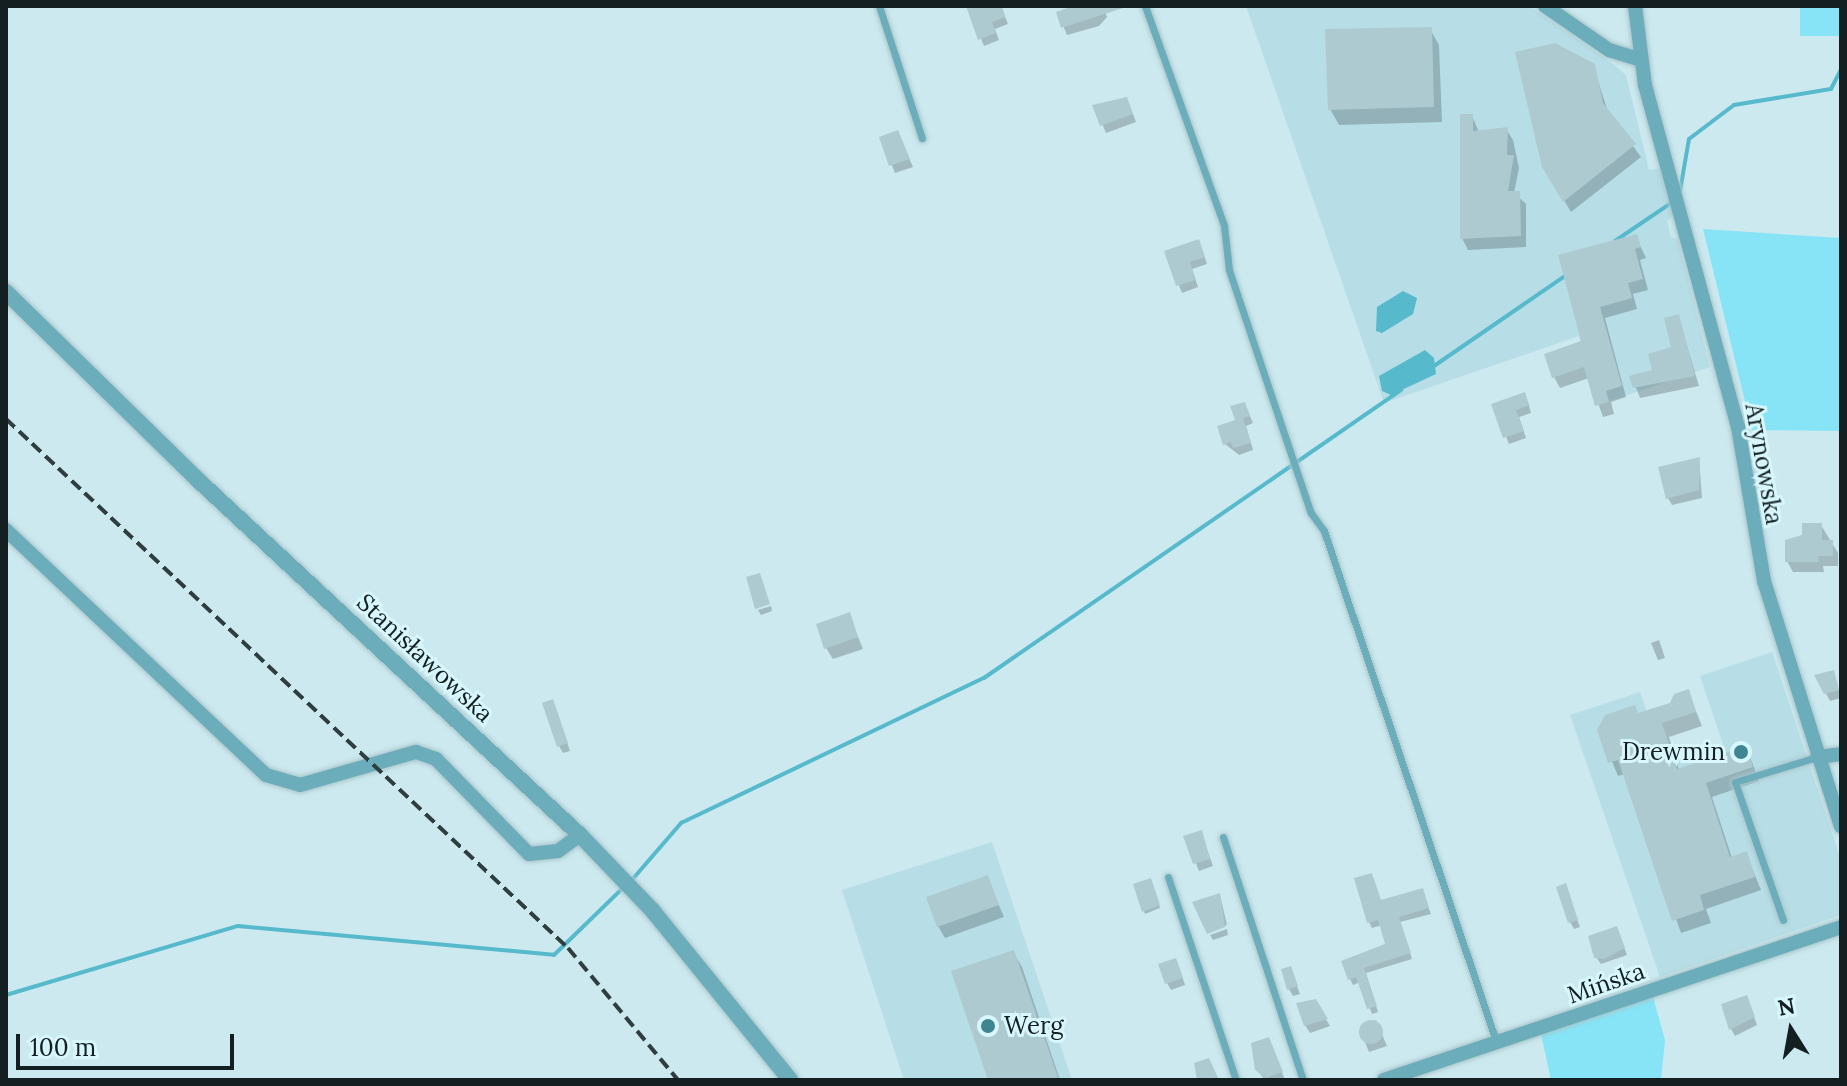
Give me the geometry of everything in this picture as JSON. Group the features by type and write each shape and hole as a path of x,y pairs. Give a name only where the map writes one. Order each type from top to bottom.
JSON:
{"street":[{"path":"1545,6 1609,50 1641,60"},
{"name":"Arynowska","path":"1635,6 1641,60 1738,427 1764,581 1841,826"},
{"name":"Stanisławowska","path":"6,292 188,470 580,835 627,884 790,1080"},
{"path":"6,530 266,775 300,785 416,752 436,759 529,854 558,851 580,835"},
{"path":"1817,757 1841,754"},
{"name":"Mińska","path":"1384,1080 1841,927"}],"lane":[{"path":"879,6 922,138"},
{"path":"1145,6 1224,226 1229,270 1311,513 1324,531 1496,1044"},
{"path":"1783,920 1735,782 1817,757"},
{"path":"1223,837 1303,1080"},
{"path":"1168,877 1236,1080"}],"shaded area":[{"path":"1246,6 1529,6 1613,64 1626,75 1649,170 1660,168 1673,215 1667,221 1671,237 1678,240 1710,367 1595,406 1579,336 1384,403"},
{"path":"1800,6 1841,6 1841,36 1800,36"},
{"path":"1703,229 1841,238 1841,431 1752,430"},
{"path":"1403,291 1417,298 1413,314 1382,333 1376,331 1377,307"},
{"path":"1425,350 1434,358 1436,374 1391,395 1382,391 1379,376"},
{"path":"1772,652 1841,860 1841,915 1660,977 1570,715 1640,692 1665,763 1723,744 1700,676"},
{"path":"992,842 1072,1080 904,1080 842,890"},
{"path":"1653,997 1665,1040 1661,1080 1551,1080 1541,1034"}],"building":[{"path":"966,6 1002,6 1005,17 992,22 996,33 978,40"},
{"path":"1073,6 1123,8 1061,28 1056,12"},
{"path":"1432,27 1434,107 1328,110 1325,29"},
{"path":"1555,43 1595,64 1603,103 1636,144 1563,202 1542,167 1515,52"},
{"path":"1127,97 1133,114 1100,126 1092,105"},
{"path":"1460,114 1473,114 1473,131 1508,127 1507,155 1514,155 1508,191 1520,191 1521,236 1460,239"},
{"path":"898,130 910,159 889,166 879,137"},
{"path":"1637,234 1641,247 1635,249 1643,279 1628,283 1632,298 1600,307 1622,386 1606,391 1609,402 1595,406 1584,367 1552,378 1544,354 1581,341 1558,255"},
{"path":"1199,239 1205,257 1190,262 1196,280 1176,286 1164,251"},
{"path":"1679,314 1695,376 1633,388 1629,376 1652,370 1648,354 1671,347 1664,318"},
{"path":"1525,392 1529,405 1516,410 1524,431 1503,438 1491,404"},
{"path":"1245,402 1250,416 1243,418 1251,443 1233,448 1231,442 1223,445 1217,426 1235,420 1230,406"},
{"path":"1700,457 1699,490 1666,499 1658,467"},
{"path":"1802,523 1822,523 1822,540 1833,540 1833,556 1818,556 1819,562 1785,562 1785,540 1802,535"},
{"path":"760,573 770,604 755,609 746,577"},
{"path":"850,612 858,637 824,649 816,624"},
{"path":"1834,670 1839,690 1824,694 1814,675"},
{"path":"1689,689 1696,712 1662,723 1677,769 1746,746 1753,767 1706,783 1730,857 1747,851 1755,877 1700,895 1704,910 1672,921 1618,760 1608,763 1597,730 1605,715 1635,705 1638,713 1670,703 1674,694"},
{"path":"553,699 568,743 557,747 542,703"},
{"path":"1202,830 1210,859 1193,864 1183,836"},
{"path":"1372,873 1381,900 1423,888 1429,908 1399,917 1411,953 1364,968 1377,1006 1367,1009 1356,977 1348,980 1341,961 1385,944 1378,920 1367,923 1354,878"},
{"path":"988,875 999,905 937,927 926,897"},
{"path":"1151,878 1160,905 1142,912 1133,884"},
{"path":"1566,883 1578,920 1568,923 1556,887"},
{"path":"1220,893 1225,927 1207,934 1192,902"},
{"path":"1617,926 1625,948 1604,959 1594,958 1588,936"},
{"path":"1014,950 1059,1080 988,1080 951,971"},
{"path":"1176,958 1183,978 1165,984 1158,964"},
{"path":"1291,966 1298,986 1287,990 1281,969"},
{"path":"1747,995 1755,1017 1729,1030 1721,1004"},
{"path":"1316,999 1328,1019 1304,1026 1296,1003"},
{"path":"1371,1020 1382,1027 1383,1032 1376,1043 1371,1044 1360,1037 1359,1032 1366,1021"},
{"path":"1269,1037 1283,1072 1266,1078 1255,1070 1251,1043"},
{"path":"1209,1058 1219,1080 1197,1080 1194,1063"}],"waterway":[{"path":"1680,191 1689,139 1734,105 1831,89 1841,69"},
{"path":"1615,241 1674,201"},
{"path":"1434,366 1568,274"},
{"path":"631,881 681,823 984,678 1401,390"},
{"path":"6,995 238,926 554,955 624,887"}],"railway":[{"path":"6,419 568,948 678,1080"}],"place":[{"name":"Drewmin","path":"1741,752"},
{"name":"Werg","path":"988,1026"}]}
